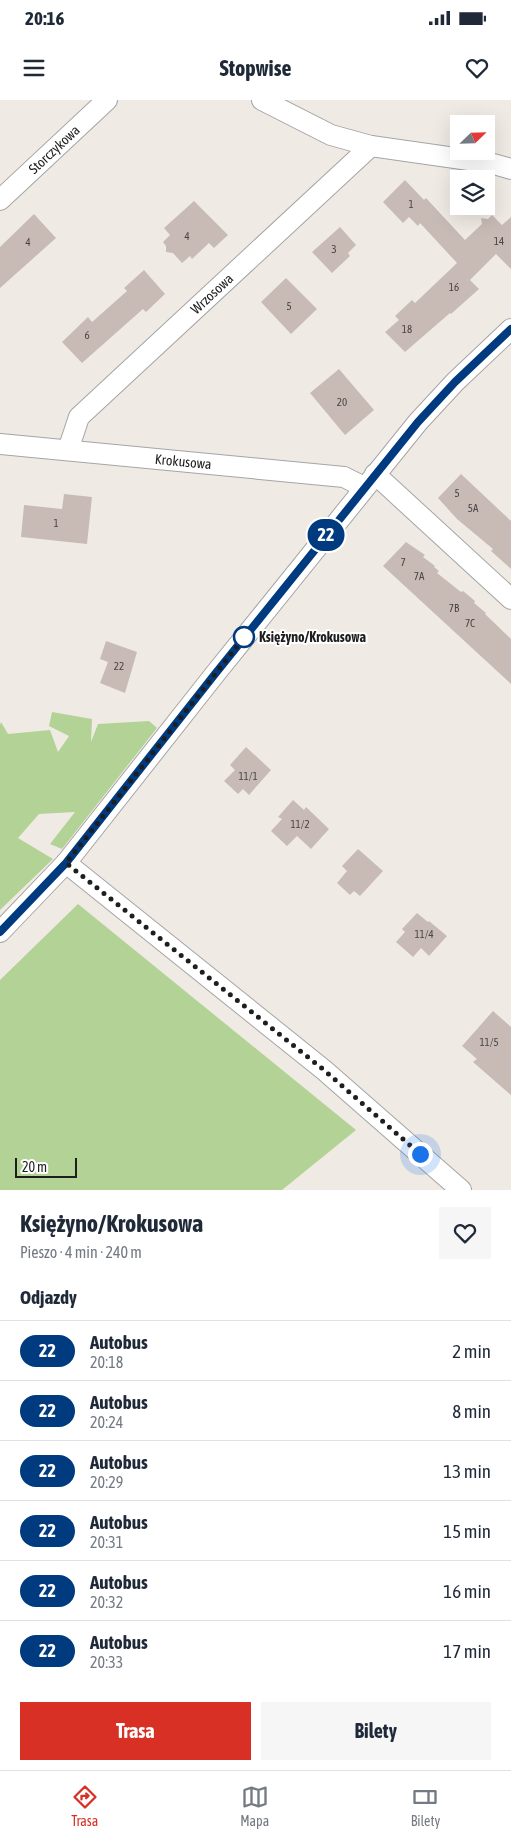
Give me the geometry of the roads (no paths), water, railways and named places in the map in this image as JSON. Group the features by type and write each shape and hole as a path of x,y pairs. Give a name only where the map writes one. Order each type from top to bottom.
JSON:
{"street":[{"name":"Storczykowa","path":"0,200 107,100"},
{"path":"262,100 331,135 371,146 490,163 511,168"},
{"name":"Wrzosowa","path":"68,450 79,417 371,146"},
{"path":"0,932 66,863 418,422 455,382 511,329"},
{"name":"Krokusowa","path":"0,444 370,481 511,599"},
{"path":"66,863 324,1070 461,1190"}],"place":[{"name":"Księżyno/Krokusowa","path":"244,637"}]}
